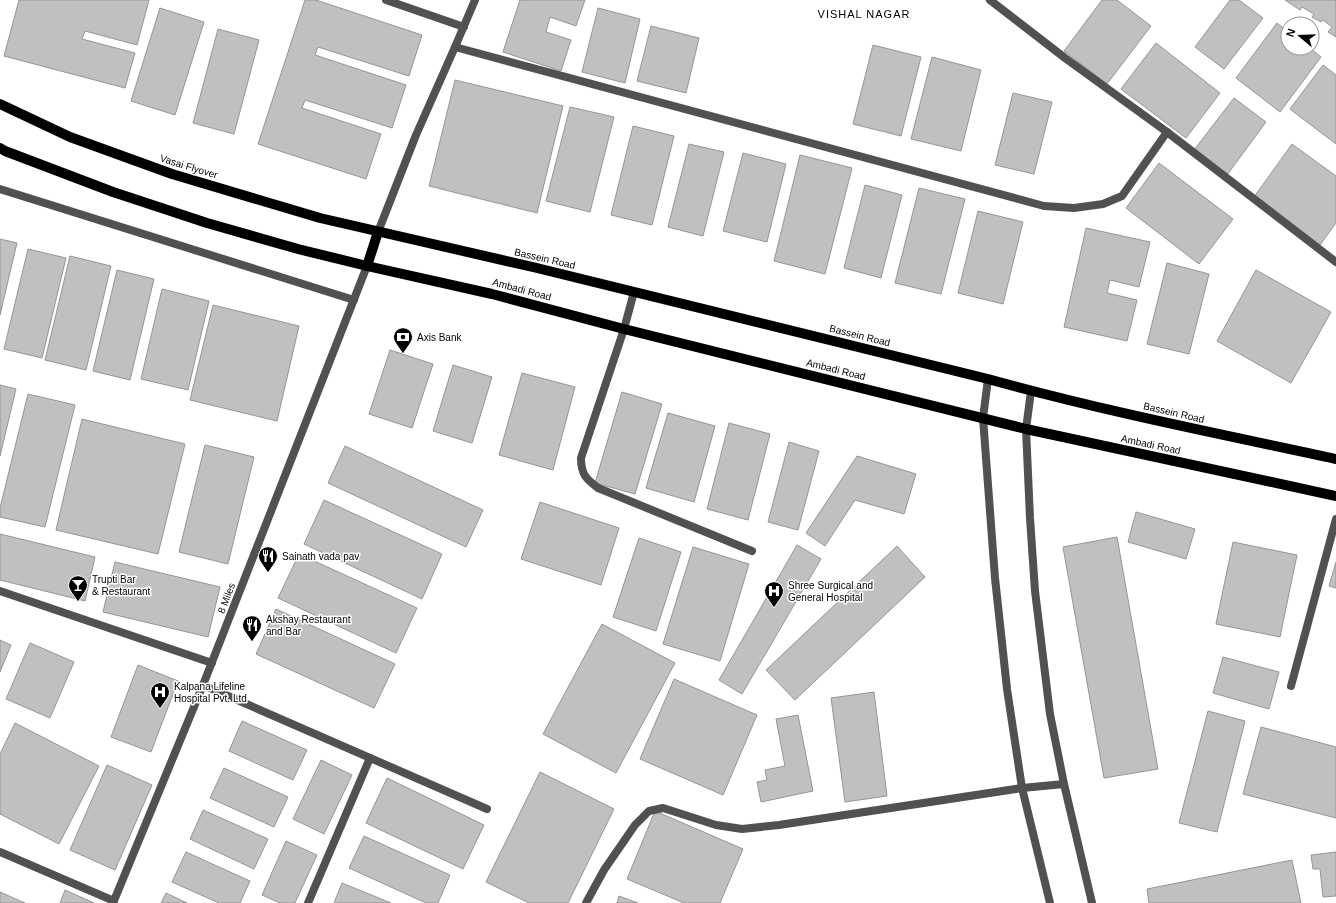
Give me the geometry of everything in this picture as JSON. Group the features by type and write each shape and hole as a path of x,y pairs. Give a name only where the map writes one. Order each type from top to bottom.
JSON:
{"main road":[{"name":"Vasai Flyover","path":"0,104 70,137 157,168 307,214 378,232"},
{"path":"0,148 113,192 207,223 298,249 366,266 378,232"},
{"name":"Bassein Road","path":"378,232 530,266 988,379 1031,391 1199,430 1336,459"},
{"name":"Ambadi Road","path":"366,266 492,294 1026,429 1336,496"}],"street":[{"path":"386,0 464,26"},
{"path":"378,232 416,135 475,0"},
{"path":"990,0 1065,58 1167,132 1336,262"},
{"path":"455,47 1044,206 1074,208 1103,204 1122,196 1167,132"},
{"path":"0,189 354,300 366,266"},
{"path":"634,292 624,328 581,458 581,470 589,481 598,488 752,551"},
{"name":"8 Miles","path":"113,902 203,685 354,300"},
{"path":"988,379 983,418 995,578 1007,689 1022,788 1050,903"},
{"path":"1031,391 1026,429 1035,591 1050,714 1064,784 1092,903"},
{"path":"1291,686 1336,519"},
{"path":"0,591 212,662"},
{"path":"203,685 487,809"},
{"path":"308,903 370,758"},
{"path":"586,903 604,870 635,825 648,811 663,808 716,824 742,829 779,825 1022,788 1064,784"},
{"path":"0,852 113,902"}],"building":[{"path":"19,0 149,0 137,45 85,31 82,39 135,53 125,88 4,56"},
{"path":"305,0 316,0 422,35 409,76 318,47 315,55 406,85 392,128 305,100 302,108 381,134 366,179 258,144"},
{"path":"520,0 585,0 576,26 550,17 546,32 571,40 561,71 503,52"},
{"path":"1102,0 1117,0 1151,26 1107,84 1064,51"},
{"path":"1230,0 1239,0 1263,18 1224,69 1195,47"},
{"path":"1285,0 1336,0 1336,37 1328,32 1332,27 1323,20 1320,21 1320,16 1313,16 1314,14 1302,7 1300,10"},
{"path":"160,8 204,22 175,115 131,101"},
{"path":"598,8 640,19 625,83 582,72"},
{"path":"1277,23 1280,25 1280,56 1321,57 1280,112 1236,78"},
{"path":"651,26 699,38 686,93 637,81"},
{"path":"218,29 259,40 234,134 193,123"},
{"path":"1156,43 1220,93 1186,138 1121,89"},
{"path":"873,45 921,57 901,136 853,124"},
{"path":"932,57 981,70 961,151 911,139"},
{"path":"1323,65 1336,75 1336,144 1290,109"},
{"path":"455,80 563,106 537,213 429,186"},
{"path":"1013,93 1052,102 1034,174 995,165"},
{"path":"1234,98 1266,122 1227,175 1194,150"},
{"path":"570,107 614,117 590,212 546,201"},
{"path":"633,126 674,136 652,225 611,215"},
{"path":"689,144 724,152 703,236 668,227"},
{"path":"1292,144 1336,176 1336,223 1320,245 1254,197"},
{"path":"743,153 786,164 767,242 723,231"},
{"path":"800,155 852,168 825,274 774,261"},
{"path":"1159,163 1233,219 1199,264 1126,208"},
{"path":"865,185 902,195 881,278 844,268"},
{"path":"919,188 965,199 941,294 895,283"},
{"path":"978,211 1023,222 1003,304 958,293"},
{"path":"1086,228 1150,242 1139,287 1110,280 1107,293 1137,300 1127,341 1064,327"},
{"path":"0,239 17,243 0,315"},
{"path":"28,249 66,258 42,358 4,349"},
{"path":"70,256 111,266 86,370 45,360"},
{"path":"1167,263 1209,274 1189,354 1147,344"},
{"path":"117,270 154,279 130,380 93,371"},
{"path":"1256,270 1331,312 1291,383 1217,341"},
{"path":"162,289 209,301 188,390 141,379"},
{"path":"213,305 299,326 277,421 190,400"},
{"path":"390,350 433,364 412,428 369,414"},
{"path":"453,365 492,377 472,443 433,431"},
{"path":"522,373 575,387 553,470 499,455"},
{"path":"0,385 16,389 0,456"},
{"path":"622,392 662,404 635,494 595,483"},
{"path":"28,394 75,405 45,527 0,517 0,508"},
{"path":"668,413 715,426 694,502 646,488"},
{"path":"82,419 185,444 158,554 56,530"},
{"path":"729,423 770,434 748,520 707,509"},
{"path":"789,442 819,451 798,530 768,522"},
{"path":"205,445 254,457 228,564 179,552"},
{"path":"345,446 483,510 466,547 328,483"},
{"path":"857,456 916,474 904,514 855,500 825,546 806,533"},
{"path":"324,500 442,554 422,599 304,544"},
{"path":"540,502 619,528 601,585 521,559"},
{"path":"1136,512 1195,529 1186,559 1128,542"},
{"path":"0,534 95,557 85,601 0,580"},
{"path":"1117,537 1158,769 1104,778 1063,547"},
{"path":"639,538 681,552 656,631 613,617"},
{"path":"1233,542 1297,555 1280,637 1216,624"},
{"path":"797,545 821,559 742,694 719,680"},
{"path":"897,546 925,577 795,700 766,670"},
{"path":"693,547 749,564 720,661 663,644"},
{"path":"299,554 417,608 396,653 278,598"},
{"path":"115,562 220,587 208,637 103,612"},
{"path":"1336,562 1336,588 1329,586"},
{"path":"276,609 395,664 374,708 256,654"},
{"path":"602,624 675,663 616,773 543,734"},
{"path":"0,640 11,645 0,672"},
{"path":"30,643 74,662 50,718 6,699"},
{"path":"1223,657 1279,672 1269,709 1213,693"},
{"path":"138,665 178,681 151,752 111,737"},
{"path":"674,679 757,715 723,795 640,759"},
{"path":"874,692 887,796 845,802 831,698"},
{"path":"1208,711 1245,721 1217,832 1179,823"},
{"path":"798,715 813,791 761,802 757,782 767,780 765,770 785,766 776,719"},
{"path":"242,721 307,750 293,780 229,751"},
{"path":"15,723 99,766 59,844 0,814 0,754"},
{"path":"1261,727 1336,747 1336,818 1243,794"},
{"path":"321,760 352,775 324,834 293,819"},
{"path":"107,765 152,785 115,870 70,850"},
{"path":"224,768 288,797 274,827 210,798"},
{"path":"540,772 614,809 568,903 529,903 486,882"},
{"path":"387,778 484,825 463,869 366,823"},
{"path":"203,810 268,839 254,869 190,839"},
{"path":"655,811 743,849 720,903 684,903 627,879"},
{"path":"364,836 450,875 438,903 426,903 349,868"},
{"path":"286,841 317,855 295,903 280,903 262,895"},
{"path":"186,852 250,881 240,903 219,903 172,882"},
{"path":"1336,852 1336,896 1323,897 1320,869 1313,869 1311,855"},
{"path":"1292,860 1301,903 1149,903 1147,889"},
{"path":"342,883 391,903 334,903"},
{"path":"65,890 94,903 60,903"},
{"path":"0,892 25,903 0,903"},
{"path":"166,893 187,903 161,903"},
{"path":"619,896 638,903 617,903"}],"place":[{"name":"Axis Bank","path":"403,354"},
{"name":"Sainath vada pav","path":"268,573"},
{"name":"Trupti Bar & Restaurant","path":"78,602"},
{"name":"Shree Surgical and General Hospital","path":"774,608"},
{"name":"Akshay Restaurant and Bar","path":"252,642"},
{"name":"Kalpana Lifeline Hospital Pvt. Ltd","path":"160,709"}],"district":[{"name":"VISHAL NAGAR","path":"864,14"}]}
